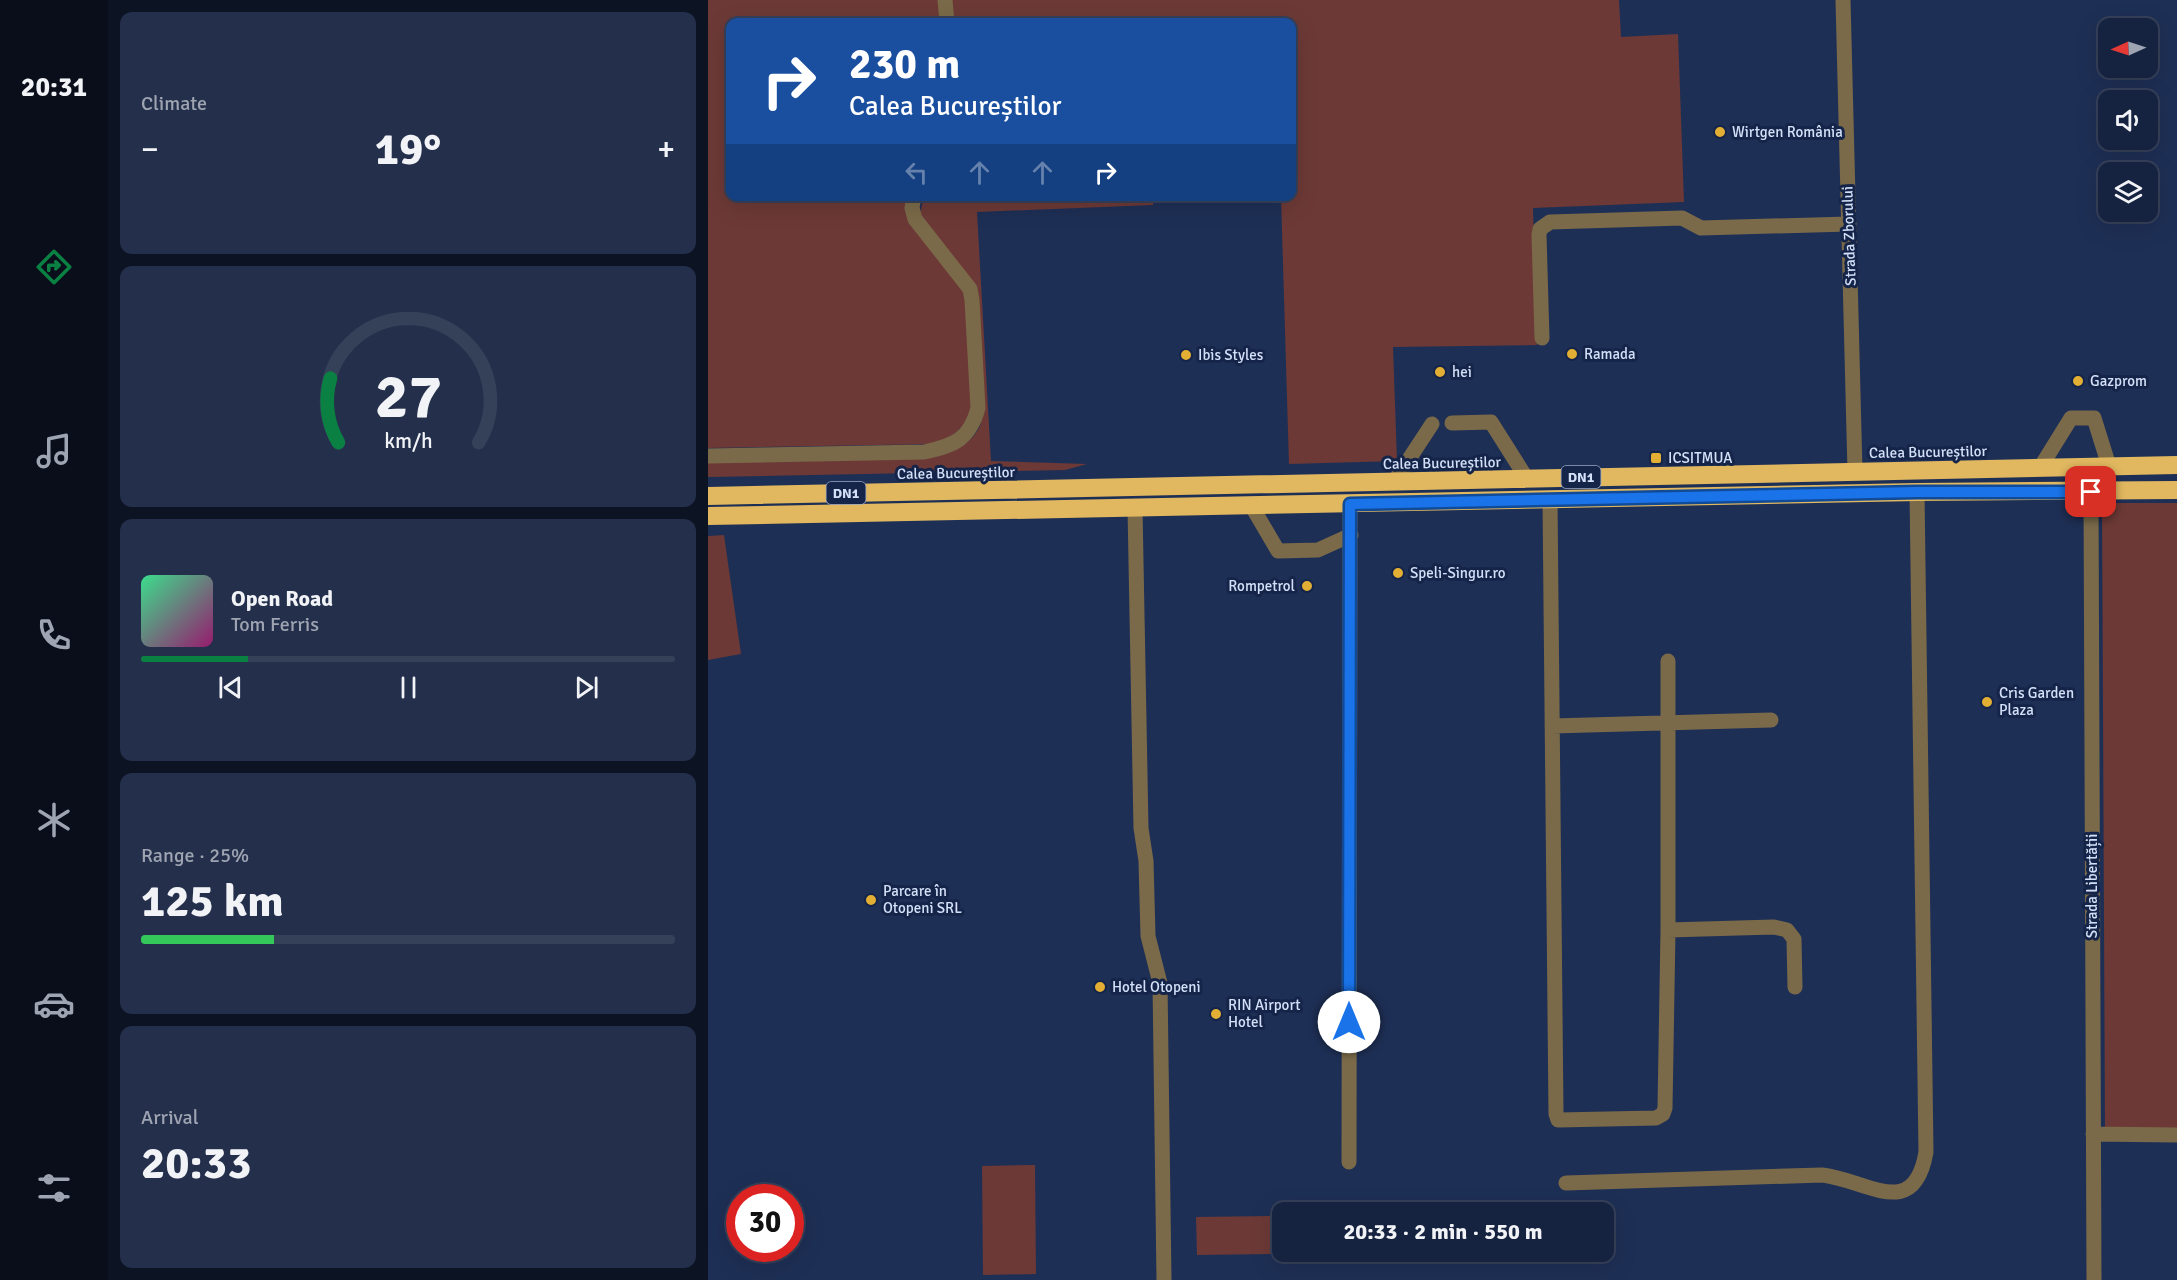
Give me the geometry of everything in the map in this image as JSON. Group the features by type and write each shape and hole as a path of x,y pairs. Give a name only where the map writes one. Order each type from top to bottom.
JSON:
{"highway":[{"name":"Calea Bucureștilor","path":"708,496 2177,465"},
{"name":"DN1","path":"708,516 1917,492 2177,490"}],"street":[{"path":"945,0 947,18"},
{"name":"Strada Zborului","path":"1843,0 1856,472"},
{"path":"708,456 924,452 942,449 956,443 967,434 975,421 978,408 970,289 915,219 913,201"},
{"path":"1542,338 1539,235 1540,229 1550,222 1682,218 1701,228 1849,225"},
{"path":"2040,468 2071,418 2094,418 2109,466"},
{"path":"1452,423 1491,422 1527,479"},
{"path":"1394,482 1432,424"},
{"path":"1566,1183 1822,1175 1846,1179 1878,1192 1887,1193 1911,1186 1923,1169 1926,1152 1917,492"},
{"name":"Strada Libertății","path":"2091,492 2094,1280"},
{"path":"1550,500 1556,1114 1558,1120 1656,1119 1663,1114 1665,1108 1668,930 1668,661"},
{"path":"1349,1162 1350,504"},
{"path":"1251,506 1278,551 1318,550 1351,535"},
{"path":"1135,508 1141,828 1146,861 1148,936 1160,983 1164,1280"},
{"path":"1552,726 1771,720"},
{"path":"1668,930 1774,927 1787,930 1794,939 1795,987"},
{"path":"2093,1134 2177,1135"}],"shaded area":[{"path":"708,0 940,0 942,18 726,18 726,201 909,201 963,289 972,411 969,417 953,435 937,444 708,448"},
{"path":"949,0 1619,0 1621,37 1678,34 1684,202 1533,208 1537,345 1393,347 1397,461 1289,464 1281,201 1296,201 1296,18 951,18"},
{"path":"923,201 1153,201 1153,205 977,212 991,461 1087,464 1065,470 708,477 708,459 961,446 976,434 981,423 974,296 920,213"},
{"path":"2102,503 2177,503 2177,1129 2105,1129"},
{"path":"724,535 741,654 708,660 708,536"},
{"path":"1035,1165 1036,1274 983,1275 982,1166"},
{"path":"1272,1216 1272,1254 1197,1255 1196,1217"}],"place":[{"name":"Wirtgen România","path":"1720,132"},
{"name":"Ramada","path":"1572,354"},
{"name":"Ibis Styles","path":"1186,355"},
{"name":"hei","path":"1440,372"},
{"name":"Gazprom","path":"2078,381"},
{"name":"ICSITMUA","path":"1656,458"},
{"name":"Speli-Singur.ro","path":"1398,573"},
{"name":"Rompetrol","path":"1307,586"},
{"name":"Cris Garden Plaza","path":"1987,702"},
{"name":"Parcare în Otopeni SRL","path":"871,900"},
{"name":"Hotel Otopeni","path":"1100,987"},
{"name":"RIN Airport Hotel","path":"1216,1014"}],"route":[{"path":"1349,1022 1350,504 1917,492 2091,492"}]}
